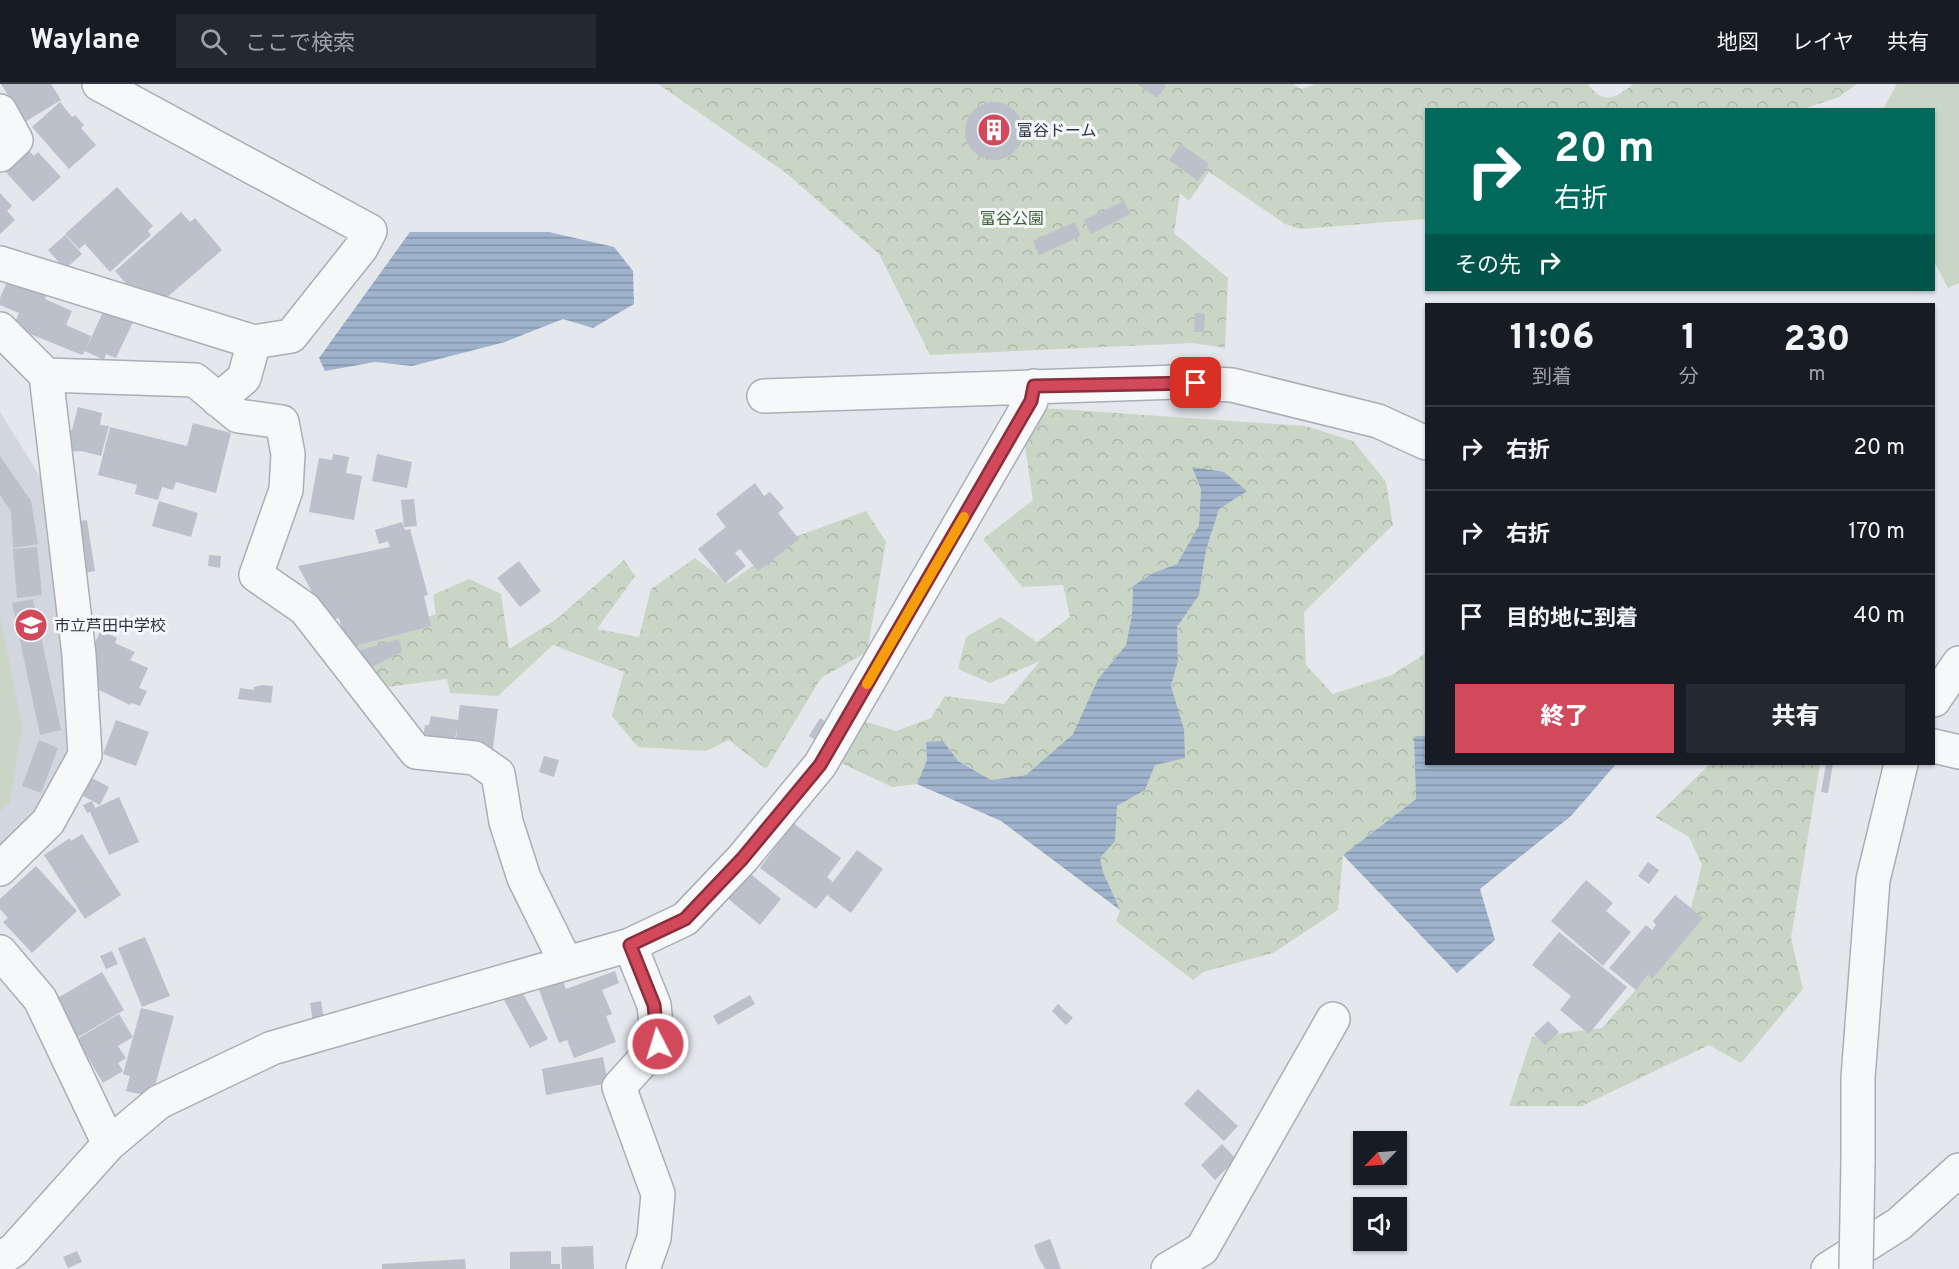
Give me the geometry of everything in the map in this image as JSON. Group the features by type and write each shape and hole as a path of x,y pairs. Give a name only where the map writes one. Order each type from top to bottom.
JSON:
{"street":[{"path":"0,263 254,342 291,336 361,248 370,231 99,84"},
{"path":"0,111 16,140 0,155"},
{"path":"0,329 46,375 79,655 85,755 48,822 0,869"},
{"path":"218,400 244,378 254,342"},
{"path":"46,375 195,380 238,416 282,422 288,454 286,490 256,575 304,609 416,752 475,758 498,774 506,822 524,878 566,963"},
{"path":"764,396 1178,382 1232,386 1378,421 1425,443"},
{"path":"0,1259 14,1250 109,1144 159,1102 272,1048 630,945 685,919 742,859 820,765 1031,401 1034,386"},
{"path":"1935,699 1959,663"},
{"path":"1935,746 1959,752"},
{"path":"1856,1269 1858,1078 1873,880 1901,765"},
{"path":"630,945 654,1005 658,1044 619,1087 658,1194 654,1238 643,1269"},
{"path":"0,952 40,999 109,1144"},
{"path":"1168,1269 1202,1249 1333,1019"},
{"path":"1828,1269 1899,1224 1959,1170"}],"shaded area":[{"name":"市立芦田中学校","path":"0,412 52,496 73,754 59,788 0,852"}],"green space":[{"name":"富谷公園","path":"658,84 1293,84 1301,89 1316,84 1588,84 1599,95 1610,98 1633,84 1857,84 1839,97 1806,108 1425,108 1425,219 1301,229 1285,224 1209,172 1189,201 1180,193 1174,233 1228,278 1225,348 1192,343 930,355 879,254 786,173"},
{"path":"1897,84 1959,84 1959,283 1948,288 1935,263 1935,108 1884,108"},
{"path":"1043,408 1305,426 1353,441 1386,482 1393,525 1304,612 1306,665 1333,694 1392,675 1425,654 1425,735 1414,739 1416,799 1343,855 1338,910 1273,953 1203,972 1193,980 1116,921 1120,910 1103,872 1100,858 1114,841 1117,806 1145,790 1155,765 1184,729 1171,686 1178,661 1177,627 1199,595 1206,550 1219,509 1201,489 1199,525 1177,564 1153,573 1133,586 1132,615 1126,645 1098,679 1073,734 1026,775 991,780 926,742 927,760 917,784 892,787 841,763 860,720 896,731 931,718 945,696 1004,704 1040,661 990,683 958,669 966,637 1001,617 1037,642 1070,617 1063,585 1022,587 983,539 1033,500 1025,446"},
{"path":"866,511 886,542 867,652 821,678 766,769 729,740 706,751 638,747 612,716 624,672 553,645 498,696 450,693 447,679 374,689 353,646 436,614 433,595 469,579 501,594 509,649 558,618 624,560 635,576 597,629 639,637 651,589 695,558 728,583 795,537"},
{"path":"0,614 22,728 10,802 0,811"},
{"path":"1709,765 1820,765 1791,938 1803,989 1741,1063 1709,1045 1582,1106 1509,1106 1532,1037 1602,1028 1684,935 1702,865 1689,837 1655,817"}],"water":[{"path":"410,232 549,232 614,247 633,271 634,304 593,328 563,319 505,342 412,366 375,362 325,371 319,358"},
{"path":"1192,467 1224,472 1247,491 1219,509 1206,550 1199,595 1177,627 1178,661 1171,686 1184,729 1185,758 1155,765 1145,790 1117,806 1115,841 1100,858 1103,872 1120,910 1001,821 917,784 927,760 926,742 943,741 958,761 991,780 1026,775 1073,734 1098,679 1126,645 1132,615 1133,586 1153,573 1177,564 1199,525 1201,489"},
{"path":"1425,735 1425,765 1615,765 1571,816 1480,889 1495,940 1457,973 1343,855 1416,799 1414,738"}],"building":[{"path":"1,84 51,84 61,100 25,122"},
{"path":"1137,84 1163,84 1166,86 1157,98"},
{"path":"60,102 72,117 75,115 84,125 81,128 96,145 69,169 32,127"},
{"name":"富谷ドーム","path":"994,102 1005,104 1015,110 1021,120 1023,131 1021,142 1015,152 1005,158 994,160 983,158 973,152 967,142 965,131 967,120 973,110 983,104"},
{"path":"1181,144 1209,164 1198,181 1169,160"},
{"path":"28,150 34,156 38,152 61,177 33,202 4,170"},
{"path":"117,187 153,226 148,231 151,235 110,272 85,244 79,249 65,234"},
{"path":"0,193 12,206 7,211 15,220 0,234"},
{"path":"1124,201 1130,214 1091,234 1084,220"},
{"path":"181,212 190,222 195,218 222,250 165,299 130,288 115,271"},
{"path":"1075,222 1081,236 1039,255 1033,241"},
{"path":"65,235 82,254 65,269 48,250"},
{"path":"10,275 33,285 30,290 36,292 37,289 47,294 45,299 72,311 66,325 91,336 87,347 106,305 135,318 116,358 106,354 104,360 85,351 82,355 13,327 19,313 0,305 0,298"},
{"path":"1195,313 1205,314 1204,332 1194,332"},
{"path":"78,407 102,413 100,425 109,426 101,456 81,451 68,452 69,430 72,430"},
{"path":"193,423 231,433 216,493 176,482 173,490 162,487 158,500 135,494 137,485 98,475 110,427 187,446"},
{"path":"333,454 349,457 346,473 362,476 354,520 309,512 319,458 332,460"},
{"path":"377,454 412,462 407,488 372,481"},
{"path":"0,456 31,501 38,544 13,548 11,511 0,495"},
{"path":"755,483 764,496 770,492 784,508 778,513 799,539 758,571 740,549 735,553 746,566 725,583 698,549 726,527 716,514"},
{"path":"414,499 417,526 404,527 401,500"},
{"path":"159,501 198,513 191,537 152,526"},
{"path":"87,520 95,571 80,574 72,522"},
{"path":"402,522 405,530 410,529 428,595 424,596 431,626 347,648 339,618 327,620 298,566 390,547 388,541 379,544 375,530"},
{"path":"37,547 42,595 17,598 13,549"},
{"path":"209,555 221,556 220,568 208,566"},
{"path":"519,561 541,591 520,607 497,578"},
{"path":"33,599 61,730 40,735 12,603"},
{"path":"101,630 117,638 115,643 135,652 130,660 148,668 139,688 147,691 140,706 132,703 130,705 97,689 99,684 91,680 88,657"},
{"path":"399,639 402,652 366,670 360,650"},
{"path":"273,686 271,703 238,699 240,688 254,690 254,687"},
{"path":"460,705 498,709 492,756 455,752 457,728 452,755 421,750 425,725 429,725 431,716 458,720"},
{"path":"820,718 830,724 819,742 809,736"},
{"path":"116,720 149,732 136,766 103,754"},
{"path":"39,740 58,748 41,793 22,786"},
{"path":"544,756 559,760 554,777 539,772"},
{"path":"1826,765 1833,765 1828,793 1821,792"},
{"path":"92,778 109,787 100,805 83,796"},
{"path":"119,797 139,842 109,855 90,812 87,813 83,805 92,801 95,808"},
{"path":"793,823 841,858 827,877 833,882 857,850 883,869 851,913 827,895 816,909 760,868"},
{"path":"82,834 121,895 85,919 44,855 70,838 71,841"},
{"path":"1648,862 1659,870 1649,884 1638,876"},
{"path":"36,866 77,911 32,953 3,922 8,918 0,909 0,899"},
{"path":"747,871 781,899 760,925 726,897"},
{"path":"1586,880 1613,903 1606,911 1631,932 1603,966 1551,921"},
{"path":"1675,895 1703,918 1652,979 1648,975 1636,990 1609,968 1646,925 1652,930 1656,925 1653,921"},
{"path":"1559,932 1627,987 1589,1034 1560,1010 1571,996 1532,965"},
{"path":"145,937 170,996 142,1007 118,948"},
{"path":"112,951 118,964 106,969 100,956"},
{"path":"615,971 619,983 602,990 612,1014 606,1016 616,1042 574,1058 567,1040 559,1043 539,990 563,981 566,989"},
{"path":"102,972 124,1010 77,1038 54,1000"},
{"path":"520,988 548,1039 530,1048 503,998"},
{"path":"750,995 755,1004 718,1025 713,1016"},
{"path":"321,1001 324,1020 313,1022 310,1003"},
{"path":"1058,1004 1073,1018 1066,1025 1052,1011"},
{"path":"141,1008 174,1016 155,1086 151,1085 148,1096 126,1091 130,1076 123,1074"},
{"path":"119,1014 133,1037 118,1046 126,1058 118,1063 123,1071 103,1083 77,1039"},
{"path":"1548,1021 1559,1032 1545,1045 1534,1034"},
{"path":"603,1057 608,1083 546,1095 542,1069"},
{"path":"1198,1089 1238,1126 1224,1141 1184,1104"},
{"path":"1222,1144 1236,1159 1215,1180 1201,1165"},
{"path":"1050,1239 1061,1269 1045,1269 1038,1256 1034,1245"},
{"path":"593,1246 594,1269 562,1269 561,1247"},
{"path":"77,1251 82,1262 68,1268 63,1257"},
{"path":"551,1251 551,1264 560,1264 560,1269 510,1269 510,1252"},
{"path":"465,1259 466,1269 382,1269 382,1264"}],"slow traffic":[{"path":"867,684 964,517"}],"place":[{"name":"富谷ドーム","path":"994,130"},
{"name":"市立芦田中学校","path":"31,625"}],"route":[{"path":"658,1044 654,1005 630,945 685,919 742,859 820,765 1031,401 1034,386 1196,383"}]}
